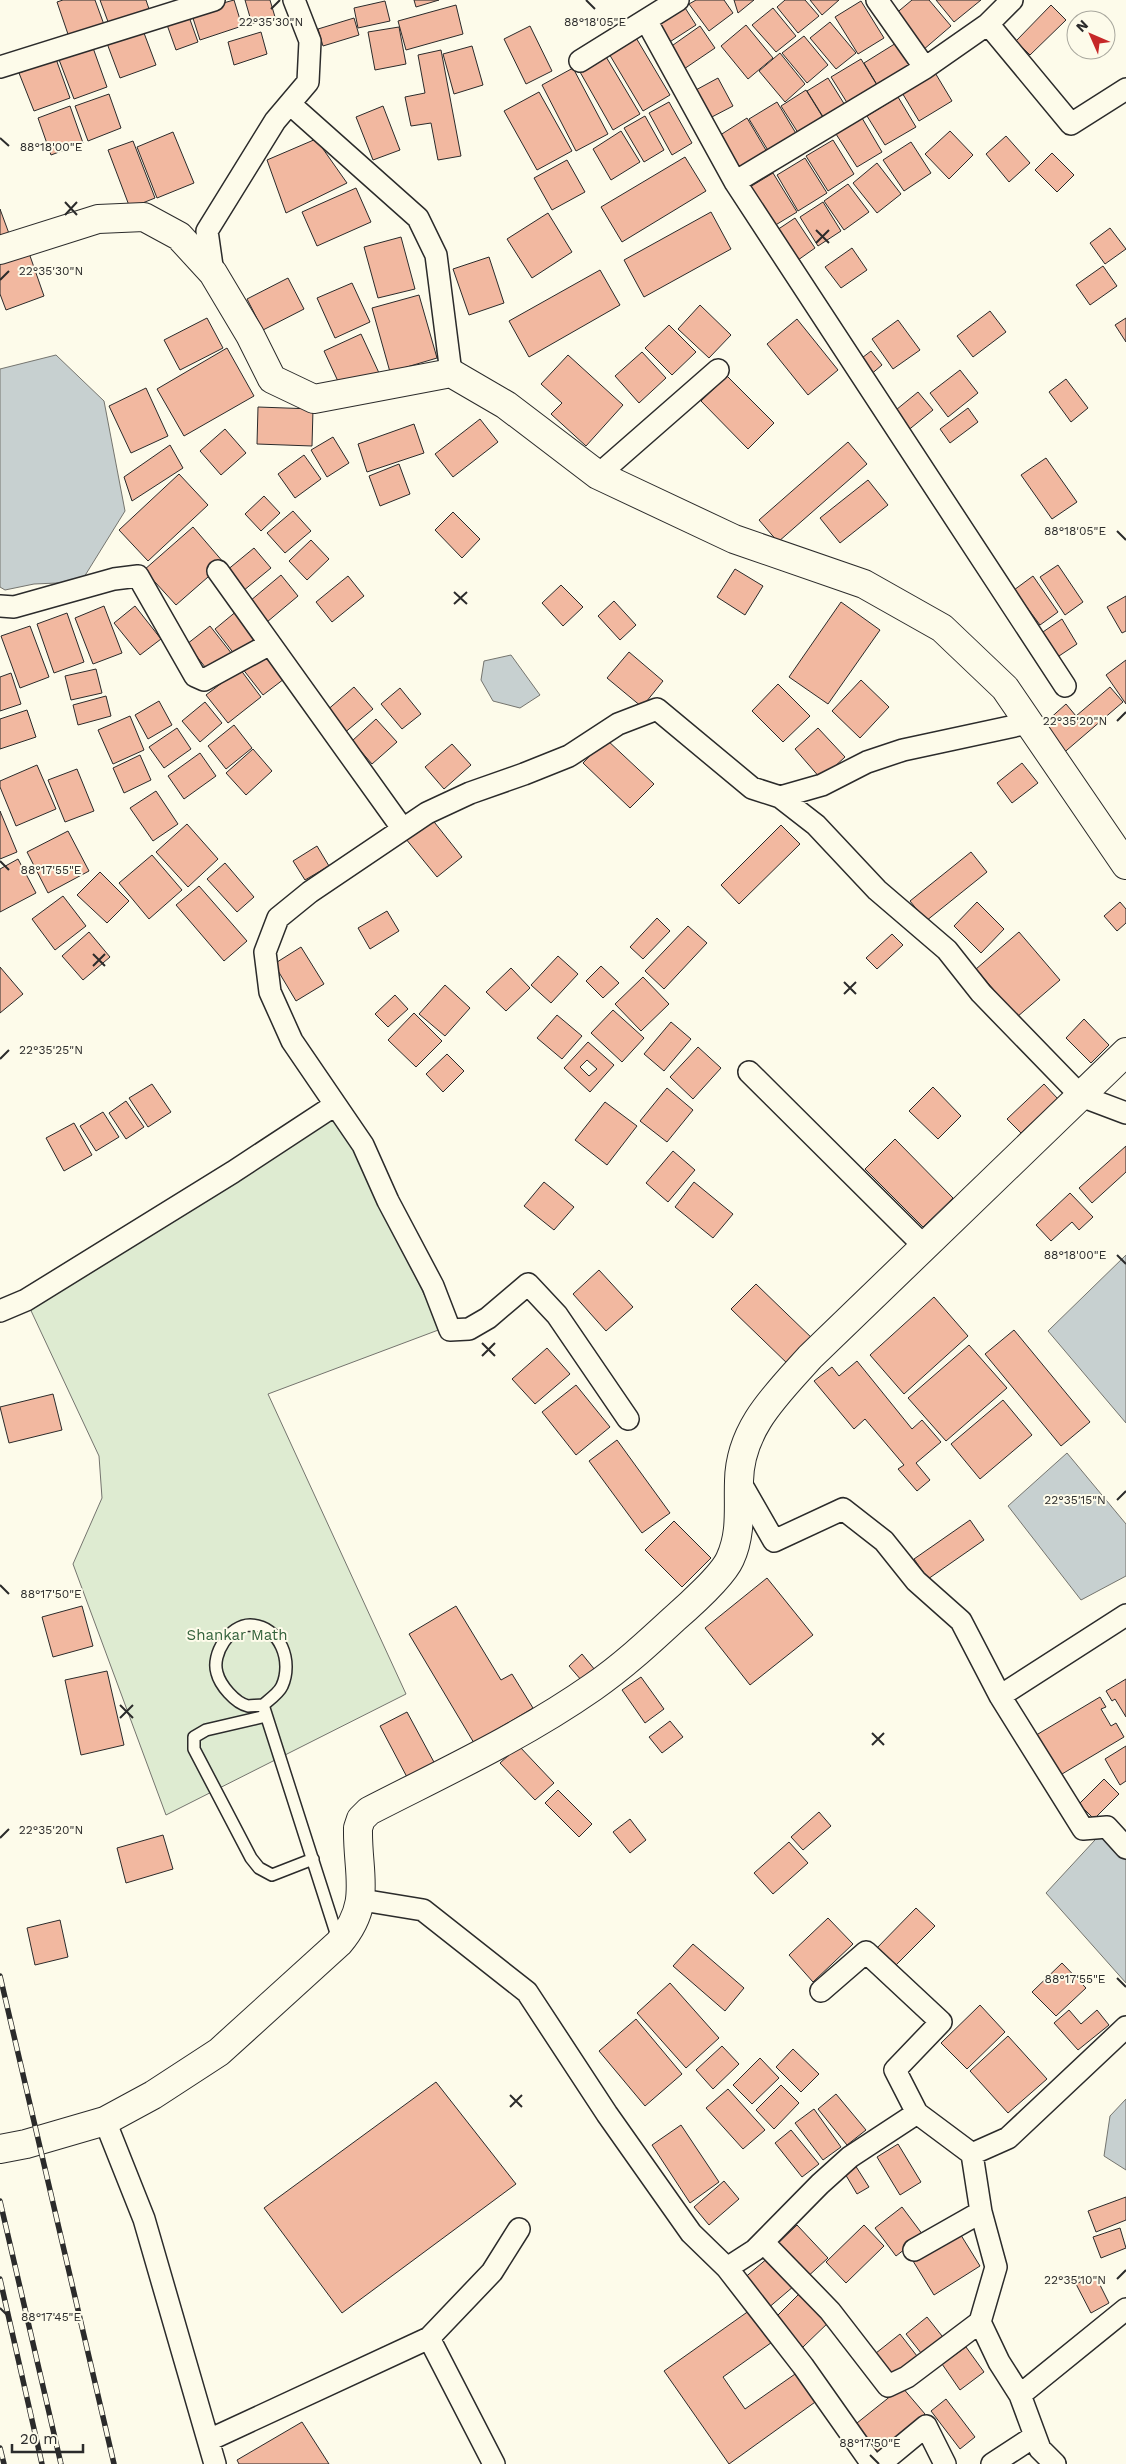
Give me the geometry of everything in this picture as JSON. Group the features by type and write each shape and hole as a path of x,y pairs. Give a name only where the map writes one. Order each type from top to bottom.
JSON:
{"main road":[{"path":"0,250 98,219 144,216 180,236 213,273 250,335 272,379 314,399 451,373 506,405 598,475 734,538 864,584 942,628 1005,688 1126,865"},
{"path":"0,2149 26,2144 105,2121 154,2095 219,2052 339,1944 350,1931 362,1900 358,1837 361,1820 369,1811 504,1743 594,1687 689,1606 730,1560 739,1532 738,1480 742,1457 750,1432 764,1408 810,1357 1126,1052"}],"street":[{"path":"0,67 214,0"},
{"path":"213,273 207,231 275,121 308,82 310,41 294,0"},
{"path":"580,61 678,0"},
{"path":"877,0 925,68"},
{"path":"735,182 925,68 988,24 1012,0"},
{"path":"646,20 735,182 1065,686"},
{"path":"988,24 1070,124 1125,92"},
{"path":"290,104 418,218 436,255 451,373"},
{"path":"598,475 718,370"},
{"path":"218,571 402,828"},
{"path":"0,606 14,607 114,579 138,576 196,676 204,680 270,644"},
{"path":"628,1419 556,1315 528,1284 488,1318 469,1329 450,1330 432,1286 388,1201 363,1145 292,1040 270,992 265,952 278,918 310,892 402,828 427,813 470,793 568,756 618,724 657,708 752,788 780,797 816,826 877,890 947,950 981,993 1081,1096 1126,1113"},
{"path":"780,797 822,785 867,762 903,750 1028,722"},
{"path":"749,1072 925,1247"},
{"path":"0,1311 34,1295 233,1172 335,1105"},
{"path":"738,1480 774,1541 843,1508 884,1541 916,1581 961,1621 1000,1696 1083,1829 1107,1827 1126,1848"},
{"path":"1000,1696 1126,1615"},
{"path":"362,1900 423,1910 527,1992 607,2114 691,2233 727,2268 804,2366 872,2464"},
{"path":"763,2242 830,2311 888,2386 906,2377 980,2322 996,2267 981,2212 972,2154 917,2113 895,2070 941,2022 866,1952 821,1991"},
{"path":"972,2154 1008,2138 1126,2027"},
{"path":"727,2268 755,2250 820,2184 850,2157 917,2113"},
{"path":"105,2121 144,2219 210,2440 215,2464"},
{"path":"914,2250 981,2212"},
{"path":"210,2440 429,2338 492,2272 519,2229"},
{"path":"1020,2395 1126,2309"},
{"path":"980,2322 999,2362 1020,2395 1040,2449 1055,2464"},
{"path":"429,2338 494,2464"},
{"path":"880,2464 926,2426 945,2464"},
{"path":"992,2464 1035,2436"}],"lane":[{"path":"265,1710 247,1706 232,1696 216,1672 218,1649 230,1633 249,1625 265,1628 280,1642 287,1663 282,1687 265,1710 206,1730 194,1737 194,1749 251,1858 259,1868 272,1875 312,1859"},
{"path":"265,1710 339,1944"}],"green space":[{"name":"Shankar Math","path":"334,1110 441,1329 268,1394 406,1694 166,1815 73,1564 102,1498 99,1456 26,1300"}],"shaded area":[{"path":"56,355 104,401 125,511 81,582 34,584 5,590 0,587 0,369"},
{"path":"511,655 540,695 520,708 493,701 481,680 484,661"},
{"path":"1126,1255 1126,1423 1048,1331"},
{"path":"1067,1453 1126,1524 1126,1576 1081,1600 1008,1506"},
{"path":"1107,1827 1126,1848 1126,1983 1046,1893"},
{"path":"1126,2099 1126,2170 1104,2156 1110,2116"}],"building":[{"path":"63,0 95,0 106,30 71,43 57,2"},
{"path":"100,0 146,0 151,15 111,30"},
{"path":"234,0 242,26 200,40 191,12"},
{"path":"245,0 270,0 275,17 252,24"},
{"path":"414,0 439,0 416,7"},
{"path":"696,0 724,0 733,13 709,31 689,4"},
{"path":"734,0 754,0 738,13"},
{"path":"785,0 805,0 819,16 798,33 777,7"},
{"path":"810,0 839,0 822,15"},
{"path":"912,0 929,0 951,26 923,50 894,15"},
{"path":"936,0 981,0 954,22"},
{"path":"385,1 390,21 358,28 354,8"},
{"path":"861,1 884,38 858,54 835,17"},
{"path":"682,3 696,25 665,45 651,23"},
{"path":"456,5 463,34 406,50 398,21"},
{"path":"1051,5 1066,20 1030,55 1016,41"},
{"path":"773,8 796,36 776,52 752,25"},
{"path":"188,14 198,42 176,50 166,22"},
{"path":"354,18 359,35 323,46 318,29"},
{"path":"830,22 856,53 836,69 810,38"},
{"path":"141,25 156,65 120,78 105,38"},
{"path":"746,25 773,58 748,79 721,46"},
{"path":"530,26 552,71 526,84 504,39"},
{"path":"700,26 715,48 681,71 666,50"},
{"path":"399,27 406,64 375,70 368,32"},
{"path":"632,31 670,95 643,111 605,47"},
{"path":"261,32 267,54 234,65 228,42"},
{"path":"804,36 828,65 807,83 782,53"},
{"path":"901,40 917,66 879,88 864,63"},
{"path":"92,45 107,87 74,99 58,57"},
{"path":"472,46 483,85 454,94 443,54"},
{"path":"441,50 461,156 438,160 431,123 411,126 405,97 425,93 418,55"},
{"path":"602,50 640,114 613,130 576,65"},
{"path":"780,53 805,84 785,102 759,71"},
{"path":"56,59 70,98 34,111 19,73"},
{"path":"861,59 880,90 851,109 831,77"},
{"path":"573,68 608,134 576,151 542,85"},
{"path":"934,71 952,101 919,121 901,91"},
{"path":"718,78 733,106 708,119 694,91"},
{"path":"828,78 848,110 827,123 807,91"},
{"path":"806,90 827,124 802,139 781,106"},
{"path":"539,92 572,151 537,170 504,111"},
{"path":"109,94 121,128 88,141 75,106"},
{"path":"898,97 916,127 885,145 867,116"},
{"path":"669,102 692,143 672,155 649,113"},
{"path":"777,102 800,140 772,157 749,119"},
{"path":"70,106 83,143 51,155 38,118"},
{"path":"383,106 400,150 373,160 356,117"},
{"path":"645,116 664,150 644,162 624,128"},
{"path":"747,118 770,157 738,177 714,139"},
{"path":"862,118 882,152 857,167 836,134"},
{"path":"621,131 640,162 611,180 593,149"},
{"path":"950,131 973,155 949,179 925,154"},
{"path":"173,132 194,183 157,198 137,147"},
{"path":"1006,136 1030,163 1009,182 986,154"},
{"path":"316,139 347,183 286,213 267,160"},
{"path":"833,140 854,174 828,191 806,156"},
{"path":"133,141 155,198 130,208 108,150"},
{"path":"911,142 931,173 904,191 883,160"},
{"path":"1052,153 1074,175 1057,192 1035,170"},
{"path":"685,157 706,191 622,242 601,207"},
{"path":"805,158 827,193 798,211 777,175"},
{"path":"567,160 585,192 552,210 534,178"},
{"path":"877,163 901,194 877,213 853,183"},
{"path":"773,173 797,212 769,229 745,190"},
{"path":"848,184 869,212 844,230 824,201"},
{"path":"356,188 371,222 317,246 302,212"},
{"path":"823,202 841,231 818,246 800,217"},
{"path":"0,209 11,239 0,244"},
{"path":"711,212 731,249 644,297 624,260"},
{"path":"548,213 572,252 532,278 507,239"},
{"path":"795,218 815,248 791,265 771,234"},
{"path":"1110,228 1126,249 1105,264 1090,243"},
{"path":"401,237 415,289 378,298 364,247"},
{"path":"852,248 867,270 841,288 825,267"},
{"path":"29,253 44,296 6,310 0,294 0,263"},
{"path":"489,257 504,303 469,315 453,269"},
{"path":"1103,266 1117,286 1090,305 1076,285"},
{"path":"600,270 620,305 529,357 509,321"},
{"path":"288,278 304,309 263,330 247,299"},
{"path":"352,283 370,322 335,338 317,298"},
{"path":"419,295 437,358 390,372 372,308"},
{"path":"700,305 731,335 709,358 678,329"},
{"path":"990,311 1006,332 973,357 957,336"},
{"path":"207,318 223,348 180,370 164,340"},
{"path":"1126,318 1126,342 1115,325"},
{"path":"797,319 838,370 808,395 767,344"},
{"path":"898,320 920,350 893,369 872,339"},
{"path":"669,325 696,352 672,375 645,348"},
{"path":"361,334 379,373 342,390 324,351"},
{"path":"227,348 254,396 184,436 157,389"},
{"path":"871,351 882,365 869,376 858,361"},
{"path":"642,352 666,378 639,403 615,376"},
{"path":"568,355 623,405 586,446 551,414 562,403 541,384"},
{"path":"960,370 978,393 948,417 930,393"},
{"path":"727,376 774,423 748,449 701,401"},
{"path":"1066,379 1088,408 1071,422 1049,392"},
{"path":"146,388 168,436 131,453 109,406"},
{"path":"918,392 933,410 906,432 891,414"},
{"path":"258,407 313,409 312,446 257,444"},
{"path":"968,408 978,422 950,443 940,429"},
{"path":"480,419 498,442 453,477 435,454"},
{"path":"414,424 424,453 367,472 358,444"},
{"path":"225,429 246,453 221,475 200,451"},
{"path":"333,437 349,463 327,477 311,450"},
{"path":"848,442 867,464 778,542 759,520"},
{"path":"170,445 183,468 132,501 124,477"},
{"path":"304,455 321,479 295,498 278,474"},
{"path":"1046,458 1077,502 1052,519 1021,475"},
{"path":"399,464 410,494 380,506 369,476"},
{"path":"179,474 208,505 148,561 119,530"},
{"path":"868,480 888,505 840,543 820,518"},
{"path":"264,496 280,513 261,531 245,514"},
{"path":"293,511 311,531 285,553 267,533"},
{"path":"453,512 480,539 462,558 435,530"},
{"path":"193,527 224,563 176,605 144,570"},
{"path":"311,540 329,559 307,580 289,561"},
{"path":"254,548 271,568 243,591 226,571"},
{"path":"1058,565 1083,602 1065,615 1040,577"},
{"path":"735,569 763,586 745,615 717,597"},
{"path":"281,575 298,596 267,622 250,601"},
{"path":"348,576 364,596 332,622 316,602"},
{"path":"1033,576 1058,612 1040,625 1014,590"},
{"path":"561,585 583,607 563,626 542,603"},
{"path":"1126,596 1126,631 1122,633 1107,607"},
{"path":"614,601 636,625 620,640 598,616"},
{"path":"841,602 880,630 828,704 789,677"},
{"path":"104,606 122,653 93,664 75,618"},
{"path":"135,606 161,639 140,655 114,623"},
{"path":"238,610 259,636 235,655 215,629"},
{"path":"67,613 84,662 54,673 37,624"},
{"path":"1062,619 1077,644 1053,660 1037,636"},
{"path":"30,626 49,677 20,688 1,636"},
{"path":"210,626 232,654 209,672 187,644"},
{"path":"266,648 288,676 263,695 242,668"},
{"path":"629,652 663,681 642,707 607,678"},
{"path":"1126,660 1126,704 1106,675"},
{"path":"96,669 102,693 71,700 65,676"},
{"path":"240,669 261,697 228,723 206,695"},
{"path":"11,673 21,704 0,711 0,677"},
{"path":"861,680 889,707 860,738 832,711"},
{"path":"778,684 810,716 783,742 752,711"},
{"path":"354,687 373,709 343,734 325,712"},
{"path":"1110,687 1123,702 1060,756 1037,730 1066,704 1076,716"},
{"path":"400,688 421,714 402,729 381,704"},
{"path":"106,696 111,716 78,725 73,705"},
{"path":"159,701 172,725 148,739 135,715"},
{"path":"205,702 222,723 200,742 182,721"},
{"path":"27,710 36,737 0,749 0,719"},
{"path":"130,716 144,750 113,764 98,730"},
{"path":"376,719 397,742 372,764 352,741"},
{"path":"234,725 252,748 226,769 208,746"},
{"path":"177,728 191,749 164,768 149,747"},
{"path":"818,728 845,757 821,779 795,749"},
{"path":"606,739 654,784 630,808 583,763"},
{"path":"452,744 471,765 444,789 425,767"},
{"path":"253,749 272,771 246,795 226,773"},
{"path":"200,753 216,776 184,799 168,776"},
{"path":"140,755 151,780 124,793 113,768"},
{"path":"1022,763 1038,783 1012,803 997,783"},
{"path":"37,765 56,809 16,826 0,787 0,781"},
{"path":"77,769 94,811 65,822 48,780"},
{"path":"156,791 178,824 153,841 130,808"},
{"path":"0,811 17,852 0,859"},
{"path":"427,813 462,857 437,877 401,833"},
{"path":"187,824 218,859 188,887 156,852"},
{"path":"781,825 800,844 739,904 721,885"},
{"path":"68,831 89,871 48,893 27,852"},
{"path":"317,846 329,866 305,880 293,861"},
{"path":"971,852 987,872 926,921 910,901"},
{"path":"152,855 182,890 149,919 119,883"},
{"path":"18,859 36,893 0,912 0,869"},
{"path":"225,863 254,897 237,912 207,879"},
{"path":"100,872 129,901 107,923 77,895"},
{"path":"199,886 247,941 224,961 176,905"},
{"path":"63,896 86,926 55,950 32,919"},
{"path":"977,902 1004,929 981,953 954,926"},
{"path":"1120,902 1126,909 1126,923 1117,931 1104,916"},
{"path":"387,911 399,931 370,949 358,928"},
{"path":"657,918 670,931 643,959 630,947"},
{"path":"688,926 707,943 664,989 645,971"},
{"path":"89,932 110,957 83,980 62,956"},
{"path":"1019,932 1060,980 1017,1017 976,969"},
{"path":"892,934 903,945 877,969 866,958"},
{"path":"301,947 324,984 296,1001 274,964"},
{"path":"558,956 578,974 551,1003 531,985"},
{"path":"601,966 619,983 603,998 586,981"},
{"path":"0,967 23,994 0,1013"},
{"path":"511,968 530,988 506,1011 486,992"},
{"path":"643,977 669,1004 641,1031 615,1004"},
{"path":"445,985 470,1008 445,1036 419,1014"},
{"path":"395,995 408,1009 388,1027 375,1014"},
{"path":"613,1010 644,1038 622,1062 591,1033"},
{"path":"414,1013 442,1041 416,1067 388,1040"},
{"path":"557,1015 582,1036 562,1059 537,1038"},
{"path":"1084,1019 1109,1045 1091,1063 1066,1038"},
{"path":"671,1022 691,1039 664,1071 644,1054"},
{"path":"588,1042 614,1065 590,1092 564,1068","holes":["587,1060 597,1069 589,1076 580,1067"]},
{"path":"698,1047 721,1068 693,1099 670,1077"},
{"path":"447,1054 464,1071 443,1092 426,1074"},
{"path":"152,1084 171,1112 148,1127 129,1098"},
{"path":"1044,1084 1058,1099 1021,1133 1007,1119"},
{"path":"933,1087 961,1116 938,1139 909,1111"},
{"path":"667,1088 693,1110 667,1142 640,1121"},
{"path":"126,1101 144,1127 126,1139 109,1113"},
{"path":"605,1102 637,1126 607,1165 575,1140"},
{"path":"103,1112 119,1137 96,1151 80,1126"},
{"path":"74,1123 92,1155 64,1171 46,1138"},
{"path":"895,1139 953,1198 923,1227 865,1169"},
{"path":"1126,1146 1126,1172 1092,1203 1079,1188"},
{"path":"673,1151 695,1170 668,1202 646,1183"},
{"path":"544,1182 574,1207 554,1230 524,1206"},
{"path":"694,1182 733,1214 713,1238 675,1207"},
{"path":"1070,1193 1093,1217 1079,1230 1072,1222 1051,1241 1036,1225"},
{"path":"599,1270 633,1307 606,1331 573,1294"},
{"path":"756,1284 816,1342 791,1367 731,1309"},
{"path":"934,1297 968,1336 904,1394 870,1355"},
{"path":"1014,1330 1090,1422 1061,1446 985,1354"},
{"path":"969,1345 1007,1388 946,1441 908,1398"},
{"path":"547,1348 570,1374 535,1404 512,1379"},
{"path":"857,1361 912,1429 922,1420 941,1442 916,1463 930,1480 917,1491 898,1469 904,1465 865,1419 854,1429 814,1381 832,1367 839,1376"},
{"path":"576,1385 610,1427 576,1455 542,1412"},
{"path":"53,1394 62,1430 9,1443 0,1407"},
{"path":"1003,1400 1032,1435 980,1479 951,1444"},
{"path":"617,1440 670,1513 642,1533 589,1461"},
{"path":"970,1520 984,1540 928,1579 914,1559"},
{"path":"674,1521 711,1558 682,1587 645,1550"},
{"path":"767,1578 813,1635 750,1685 705,1628"},
{"path":"82,1606 93,1646 53,1657 42,1617"},
{"path":"456,1606 501,1680 512,1674 533,1708 474,1743 409,1634"},
{"path":"582,1654 595,1670 582,1681 569,1666"},
{"path":"107,1671 124,1745 81,1755 65,1680"},
{"path":"641,1677 664,1709 645,1723 622,1690"},
{"path":"1126,1679 1126,1717 1115,1699 1112,1701 1106,1691"},
{"path":"1100,1697 1106,1707 1101,1709 1111,1726 1116,1723 1124,1737 1057,1777 1055,1765 1044,1747 1040,1749 1033,1737"},
{"path":"407,1712 435,1764 408,1779 380,1726"},
{"path":"670,1721 683,1737 662,1753 649,1737"},
{"path":"519,1746 554,1783 535,1800 500,1763"},
{"path":"1126,1746 1126,1781 1120,1785 1105,1759"},
{"path":"1104,1779 1119,1794 1094,1819 1079,1804"},
{"path":"558,1790 592,1824 579,1837 545,1803"},
{"path":"819,1812 831,1826 803,1850 791,1837"},
{"path":"630,1819 646,1840 630,1853 613,1832"},
{"path":"163,1835 173,1869 126,1883 117,1848"},
{"path":"789,1842 808,1863 773,1894 754,1873"},
{"path":"916,1908 935,1926 891,1970 873,1952"},
{"path":"828,1918 853,1944 813,1982 789,1955"},
{"path":"60,1920 68,1957 35,1965 27,1928"},
{"path":"693,1944 744,1988 725,2011 673,1966"},
{"path":"1062,1963 1086,1988 1056,2016 1032,1992"},
{"path":"670,1983 719,2038 686,2068 637,2013"},
{"path":"980,2005 1005,2032 967,2069 941,2043"},
{"path":"1069,2010 1081,2024 1097,2010 1109,2025 1078,2050 1054,2023"},
{"path":"636,2019 682,2074 645,2106 599,2051"},
{"path":"1008,2036 1047,2079 1008,2113 970,2071"},
{"path":"722,2046 739,2064 713,2089 696,2070"},
{"path":"793,2049 819,2074 801,2092 776,2067"},
{"path":"760,2058 779,2078 752,2104 733,2085"},
{"path":"436,2082 516,2184 342,2313 264,2208"},
{"path":"781,2085 799,2103 774,2129 756,2110"},
{"path":"728,2089 765,2130 743,2149 706,2108"},
{"path":"836,2094 866,2130 847,2145 818,2109"},
{"path":"814,2109 841,2147 823,2160 795,2123"},
{"path":"681,2125 719,2182 690,2203 652,2145"},
{"path":"791,2130 819,2164 802,2177 775,2143"},
{"path":"898,2144 921,2182 900,2195 877,2157"},
{"path":"855,2165 869,2187 857,2194 844,2172"},
{"path":"724,2181 739,2199 709,2225 694,2207"},
{"path":"1126,2197 1126,2220 1096,2232 1088,2211"},
{"path":"902,2207 923,2235 896,2256 875,2228"},
{"path":"797,2225 828,2258 805,2279 775,2246"},
{"path":"864,2225 884,2246 846,2283 826,2262"},
{"path":"1120,2228 1126,2248 1101,2258 1093,2237"},
{"path":"959,2232 980,2266 934,2295 913,2261"},
{"path":"769,2257 794,2286 767,2309 742,2280"},
{"path":"1095,2275 1109,2303 1091,2313 1076,2284"},
{"path":"802,2291 831,2320 803,2347 774,2319"},
{"path":"753,2308 775,2340 723,2377 745,2409 798,2372 818,2400 729,2464 664,2371"},
{"path":"927,2317 946,2341 925,2358 906,2334"},
{"path":"900,2334 917,2356 888,2379 871,2357"},
{"path":"966,2347 984,2372 960,2390 942,2364"},
{"path":"902,2387 925,2414 875,2455 852,2427"},
{"path":"946,2399 975,2437 960,2449 931,2411"},
{"path":"302,2422 329,2464 239,2464 237,2460"}],"railway":[{"path":"0,1976 114,2464"},
{"path":"0,2201 61,2464"},
{"path":"0,2279 42,2464"},
{"path":"0,2448 4,2464"}]}
